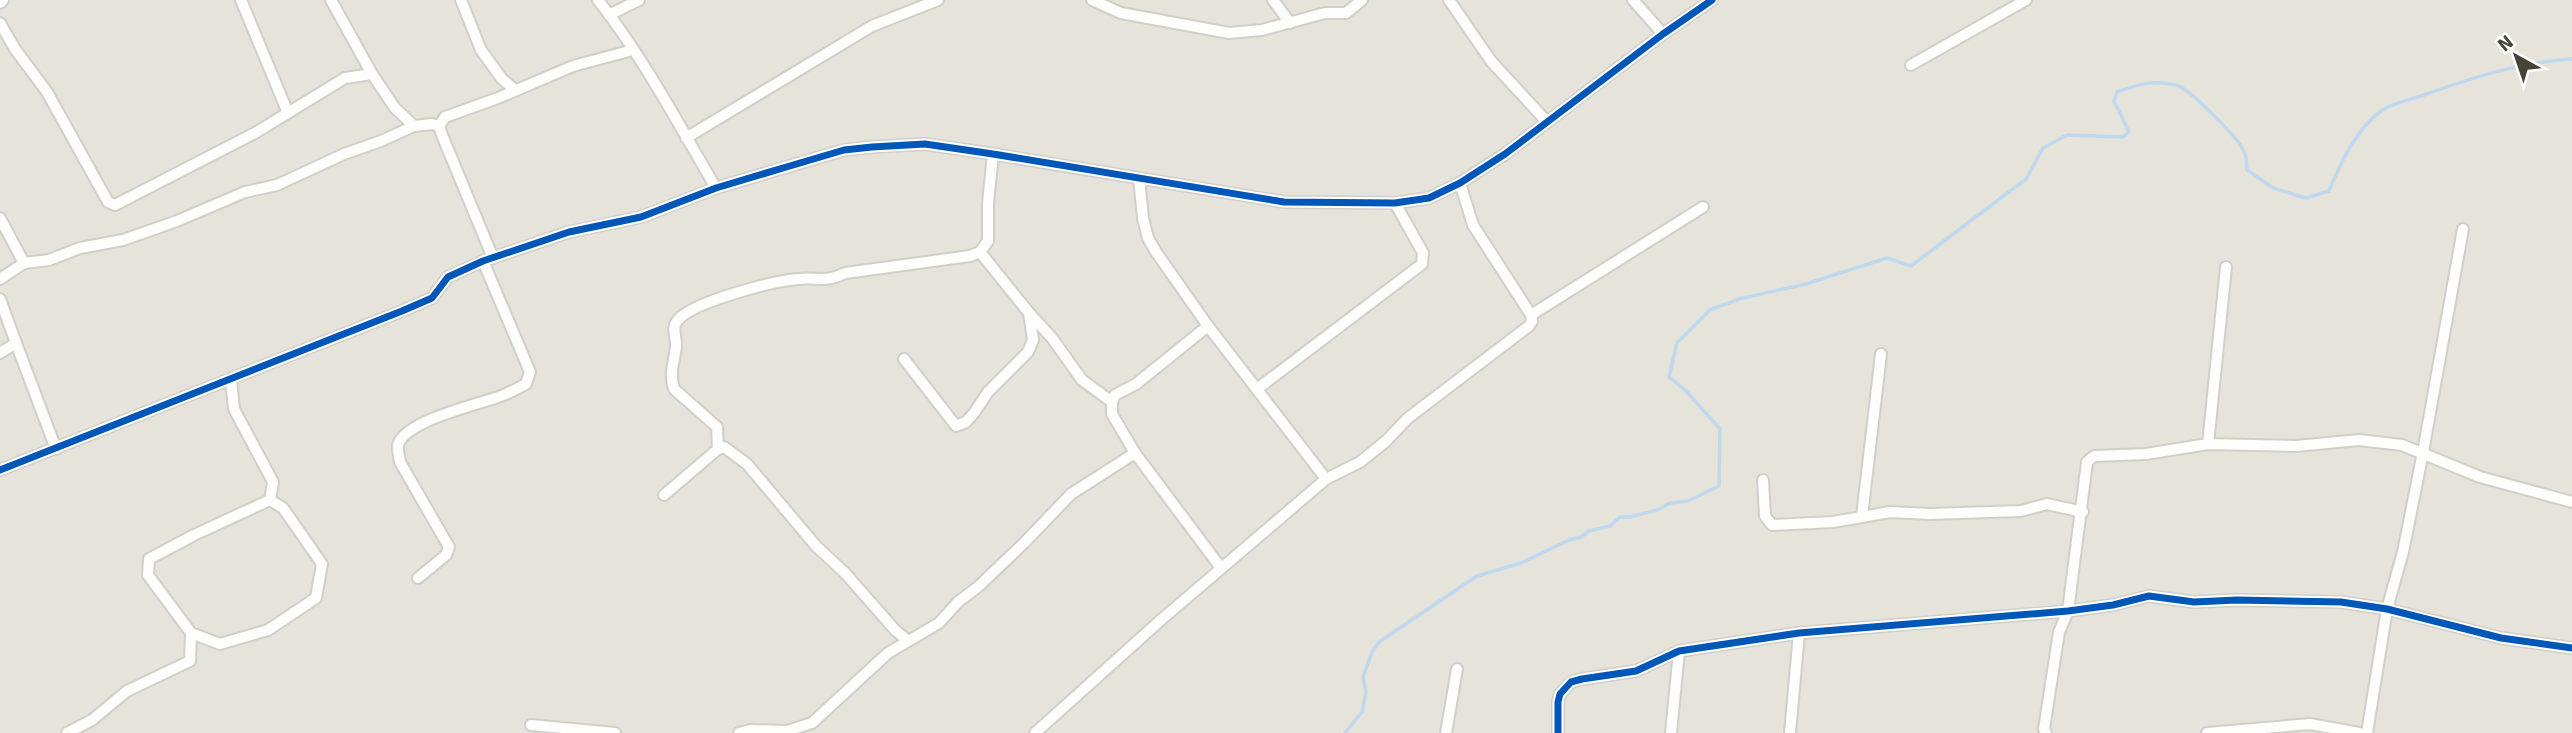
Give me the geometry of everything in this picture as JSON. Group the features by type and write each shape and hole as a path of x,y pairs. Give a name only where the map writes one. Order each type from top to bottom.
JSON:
{"street":[{"path":"242,0 288,113"},
{"path":"331,0 372,74 395,108 414,126"},
{"path":"461,0 481,50 502,79 515,90"},
{"path":"597,0 633,50 716,188"},
{"path":"609,15 639,0"},
{"path":"686,138 872,26 938,0"},
{"path":"1092,0 1121,13 1229,33 1262,30 1325,13 1346,13 1362,0"},
{"path":"1273,0 1290,23"},
{"path":"1448,0 1491,61 1547,122"},
{"path":"1633,0 1663,34"},
{"path":"0,470 432,298 448,277 488,259 569,232 641,216 716,188 844,150 925,144 1284,202 1395,203 1429,198 1460,183 1505,154 1712,0"},
{"path":"1911,65 2026,0"},
{"path":"0,23 47,92 108,202 115,205 255,132 345,78 372,74"},
{"path":"439,127 445,117 572,66 633,50"},
{"path":"0,279 24,262 49,260 80,248 124,240 245,192 277,185 414,126 432,124 439,127 530,372 526,384 507,394 421,424 402,437 397,448 400,462 449,547 446,555 418,578"},
{"path":"718,449 717,427 674,389 671,380 671,364 676,346 674,329 680,318 720,298 765,285 799,279 831,280 845,273 970,256 981,252 988,241 988,203 993,153"},
{"path":"1139,178 1148,238 1161,260 1208,326 1326,479"},
{"path":"1035,733 1326,479 1360,462 1408,418 1529,326 1531,316 1473,225 1460,183"},
{"path":"1257,389 1422,264 1423,253 1395,203"},
{"path":"1531,316 1703,207"},
{"path":"0,218 24,262"},
{"path":"2367,733 2387,609 2403,552 2423,453 2463,229"},
{"path":"981,252 1013,296 1052,338 1082,380 1112,402"},
{"path":"2208,444 2225,267"},
{"path":"0,299 56,449"},
{"path":"904,359 956,426 965,422 988,392 995,388 1028,352 1034,340 1029,313"},
{"path":"1208,326 1136,384 1115,395 1112,414 1136,453 1221,568"},
{"path":"0,353 16,343"},
{"path":"1862,516 1881,354"},
{"path":"231,380 234,409 273,482 270,500"},
{"path":"2046,733 2043,729 2059,632 2068,611 2083,512 2087,462 2094,456 2146,454 2208,444 2296,446 2359,440 2402,445 2480,477 2572,502"},
{"path":"664,495 718,449 724,447 733,452 747,464 816,546 907,640"},
{"path":"739,733 750,730 787,731 812,723 888,653 939,623 958,601 998,568 1071,494 1136,453"},
{"path":"1763,480 1765,516 1772,525 1833,522 1889,512 1930,514 2021,511 2047,504 2083,512"},
{"path":"270,500 284,508 323,564 316,598 268,630 220,644 191,633 148,575 149,559 270,500"},
{"path":"1558,733 1560,694 1571,682 1636,671 1679,651 1799,633 2068,611 2156,596 2194,601 2341,602 2387,609 2501,638 2572,648"},
{"path":"67,733 92,720 127,691 190,660 191,633"},
{"path":"1793,733 1799,633"},
{"path":"1671,733 1679,651"},
{"path":"1446,733 1457,669"},
{"path":"812,723 819,733"},
{"path":"2207,733 2310,724 2359,733"},
{"path":"531,725 615,733"}],"shaded area":[{"path":"0,0 2572,0 2572,733 0,733"}],"waterway":[{"path":"1345,733 1362,712 1366,692 1363,677 1372,652 1379,642 1477,576 1521,563 1589,531 1610,526 1620,517 1630,517 1657,510 1670,503 1688,501 1719,486 1720,429 1686,391 1669,377 1677,343 1710,310 1739,299 1806,284 1887,258 1911,266 2026,179 2043,148 2067,135 2123,137 2129,132 2114,101 2117,92 2132,87 2160,83 2183,88 2234,138 2245,154 2247,170 2273,188 2306,198 2329,191 2356,137 2385,108 2496,72 2572,59"}],"cycle path":[{"path":"0,470 402,311 432,298 448,277 483,261 569,232 641,217 716,188 844,150 925,144 1284,202 1395,203 1429,198 1460,183 1505,154 1712,0"},
{"path":"1558,733 1560,694 1571,682 1636,671 1679,651 1799,633 2068,611 2113,605 2149,596 2194,602 2341,602 2387,609 2501,638 2572,648"}]}
